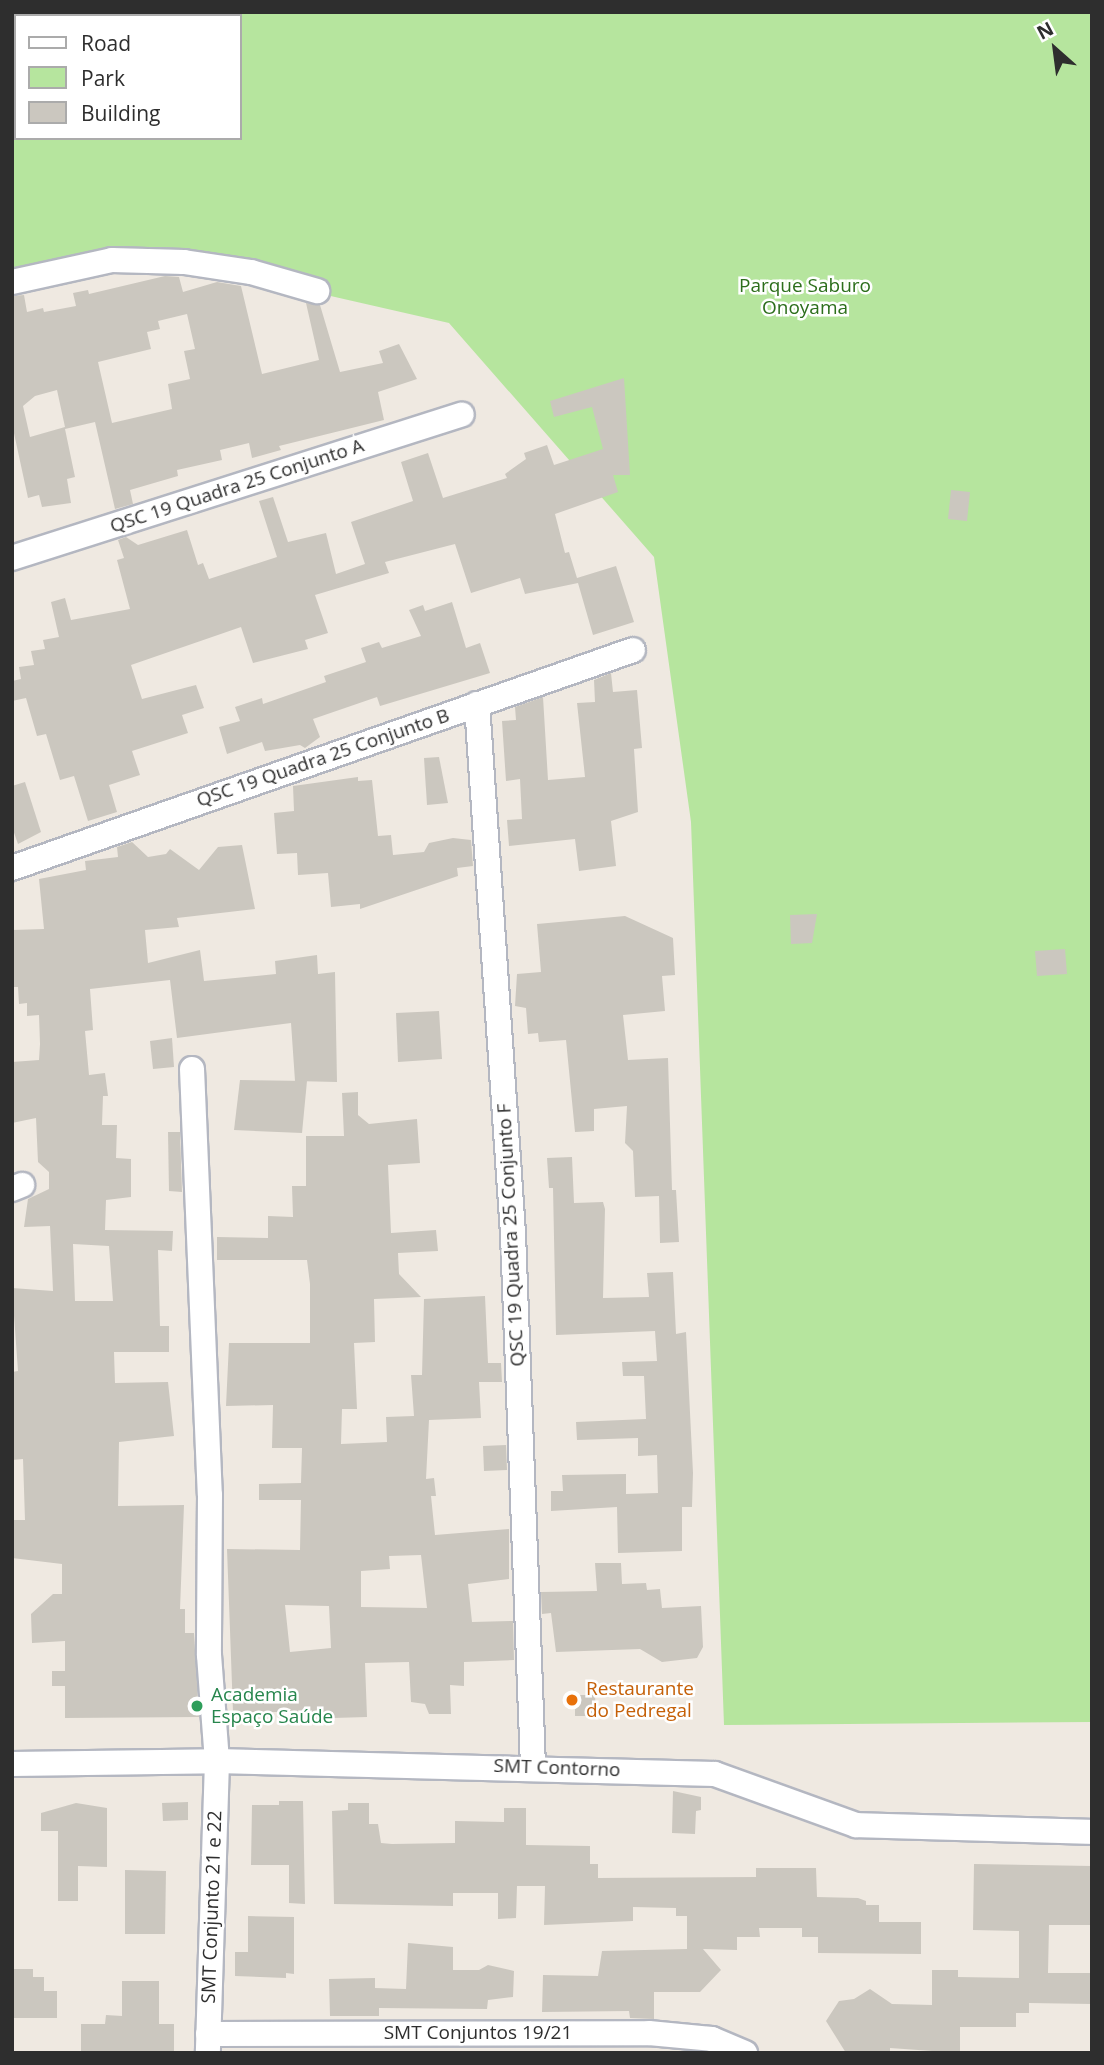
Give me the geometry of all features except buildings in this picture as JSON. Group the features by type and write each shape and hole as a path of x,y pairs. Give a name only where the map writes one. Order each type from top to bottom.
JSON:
{"street":[{"path":"12,282 112,260 160,261 251,272 317,291"},
{"name":"QSC 19 Quadra 25 Conjunto A","path":"12,558 462,414"},
{"name":"QSC 19 Quadra 25 Conjunto B","path":"12,868 633,650"},
{"name":"QSC 19 Quadra 25 Conjunto F","path":"477,704 513,1234 533,1767"},
{"name":"SMT Conjunto 21 e 22","path":"192,1069 209,1495 209,1655 217,1761 208,2043"},
{"name":"SMT Contorno","path":"12,1765 217,1761 533,1767 715,1774 844,1822 869,1827 1092,1832"},
{"name":"SMT Conjuntos 19/21","path":"208,2043 649,2033 712,2039 745,2053"}],"green space":[{"name":"Parque Saburo Onoyama","path":"12,12 1092,12 1092,1722 724,1725 691,822 654,557 449,323 124,249 12,277"}],"place":[{"name":"Restaurante do Pedregal","path":"572,1700"},
{"name":"Academia Espaço Saúde","path":"197,1706"}]}
